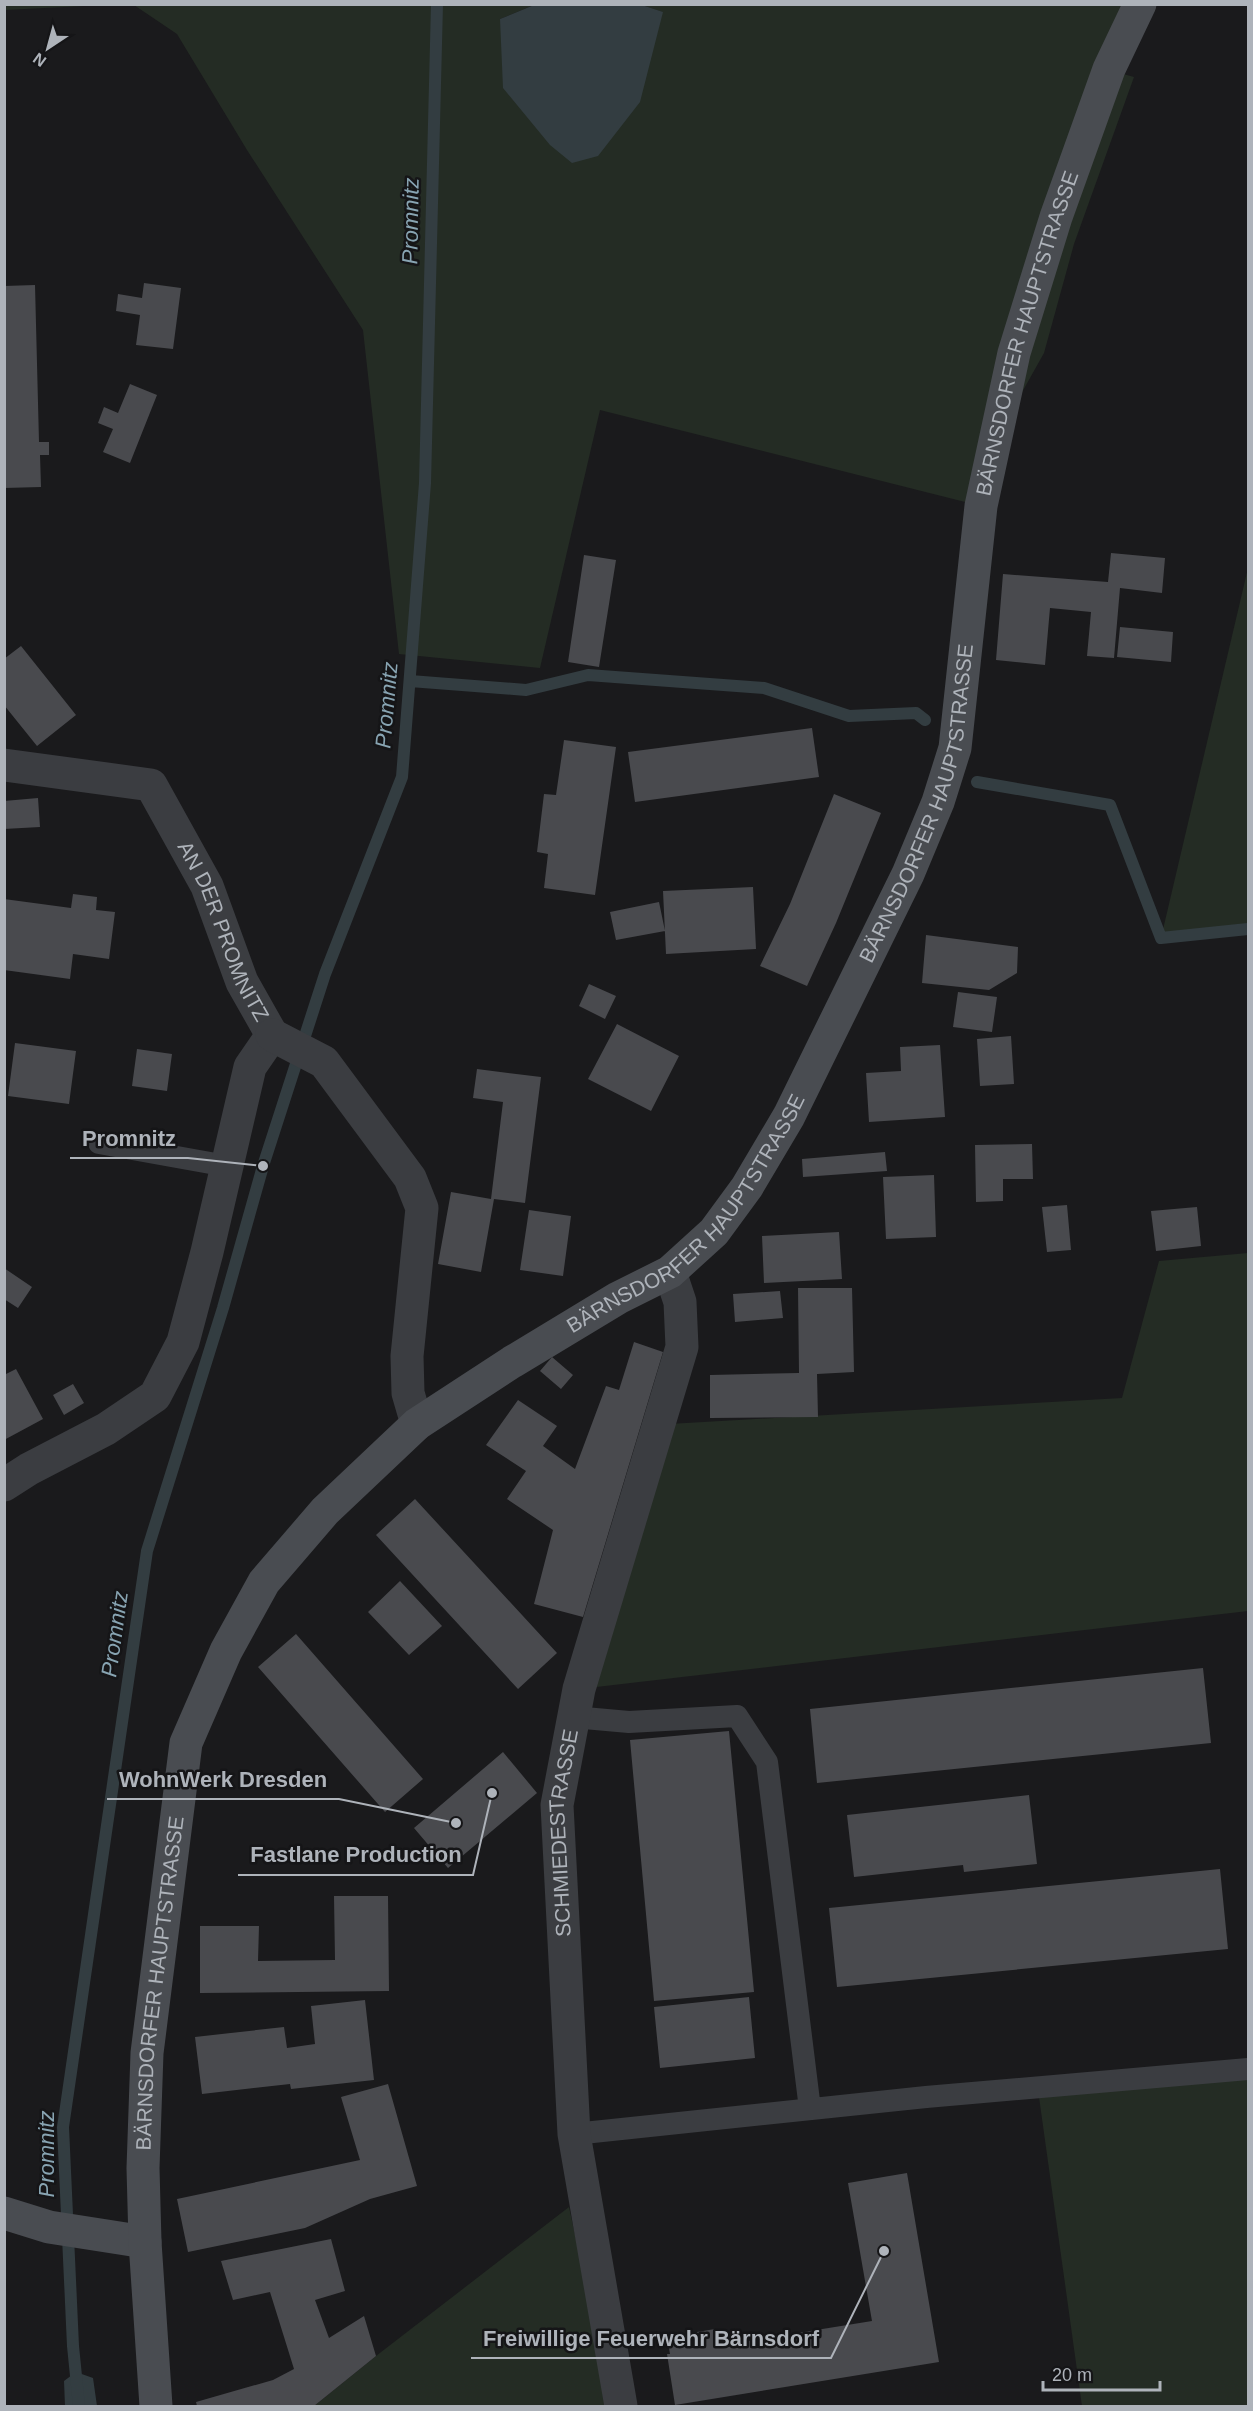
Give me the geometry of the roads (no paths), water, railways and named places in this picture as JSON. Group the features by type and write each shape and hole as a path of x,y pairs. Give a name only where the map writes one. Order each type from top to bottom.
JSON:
{"main road":[{"name":"BÄRNSDORFER HAUPTSTRASSE","path":"156,2406 145,2242 143,2168 147,2053 186,1743 226,1651 264,1582 325,1511 417,1424 512,1362 618,1298 670,1272 714,1232 747,1187 789,1116 903,884 938,802 955,748 981,506 1014,353 1056,217 1109,69 1140,4"},
{"path":"4,2213 49,2227 145,2242"}],"street":[{"name":"AN DER PROMNITZ","path":"4,765 150,785 207,886 242,982 272,1035 250,1066 207,1252 183,1342 155,1396 106,1429 29,1469 4,1485"},
{"path":"272,1035 324,1062 410,1178 422,1208 407,1356 408,1393 417,1424"},
{"name":"SCHMIEDESTRASSE","path":"621,2406 574,2134 557,1805 579,1689 682,1347 680,1302 670,1272"}],"lane":[{"path":"99,1143 227,1166"},
{"path":"573,1717 629,1722 737,1716 767,1762 810,2109"},
{"path":"574,2134 810,2109 1248,2069"}],"waterway":[{"name":"Promnitz","path":"79,2406 73,2346 63,2127 147,1551 223,1308 263,1166 325,974 402,777 425,483 437,4"},
{"path":"410,681 526,690 588,675 764,688 849,716 916,713 925,720"},
{"path":"977,782 1110,805 1161,938 1248,929"}],"place":[{"name":"Promnitz","path":"263,1166"},
{"name":"Fastlane Production","path":"492,1793"},
{"name":"WohnWerk Dresden","path":"456,1823"},
{"name":"Freiwillige Feuerwehr Bärnsdorf","path":"884,2251"}]}
